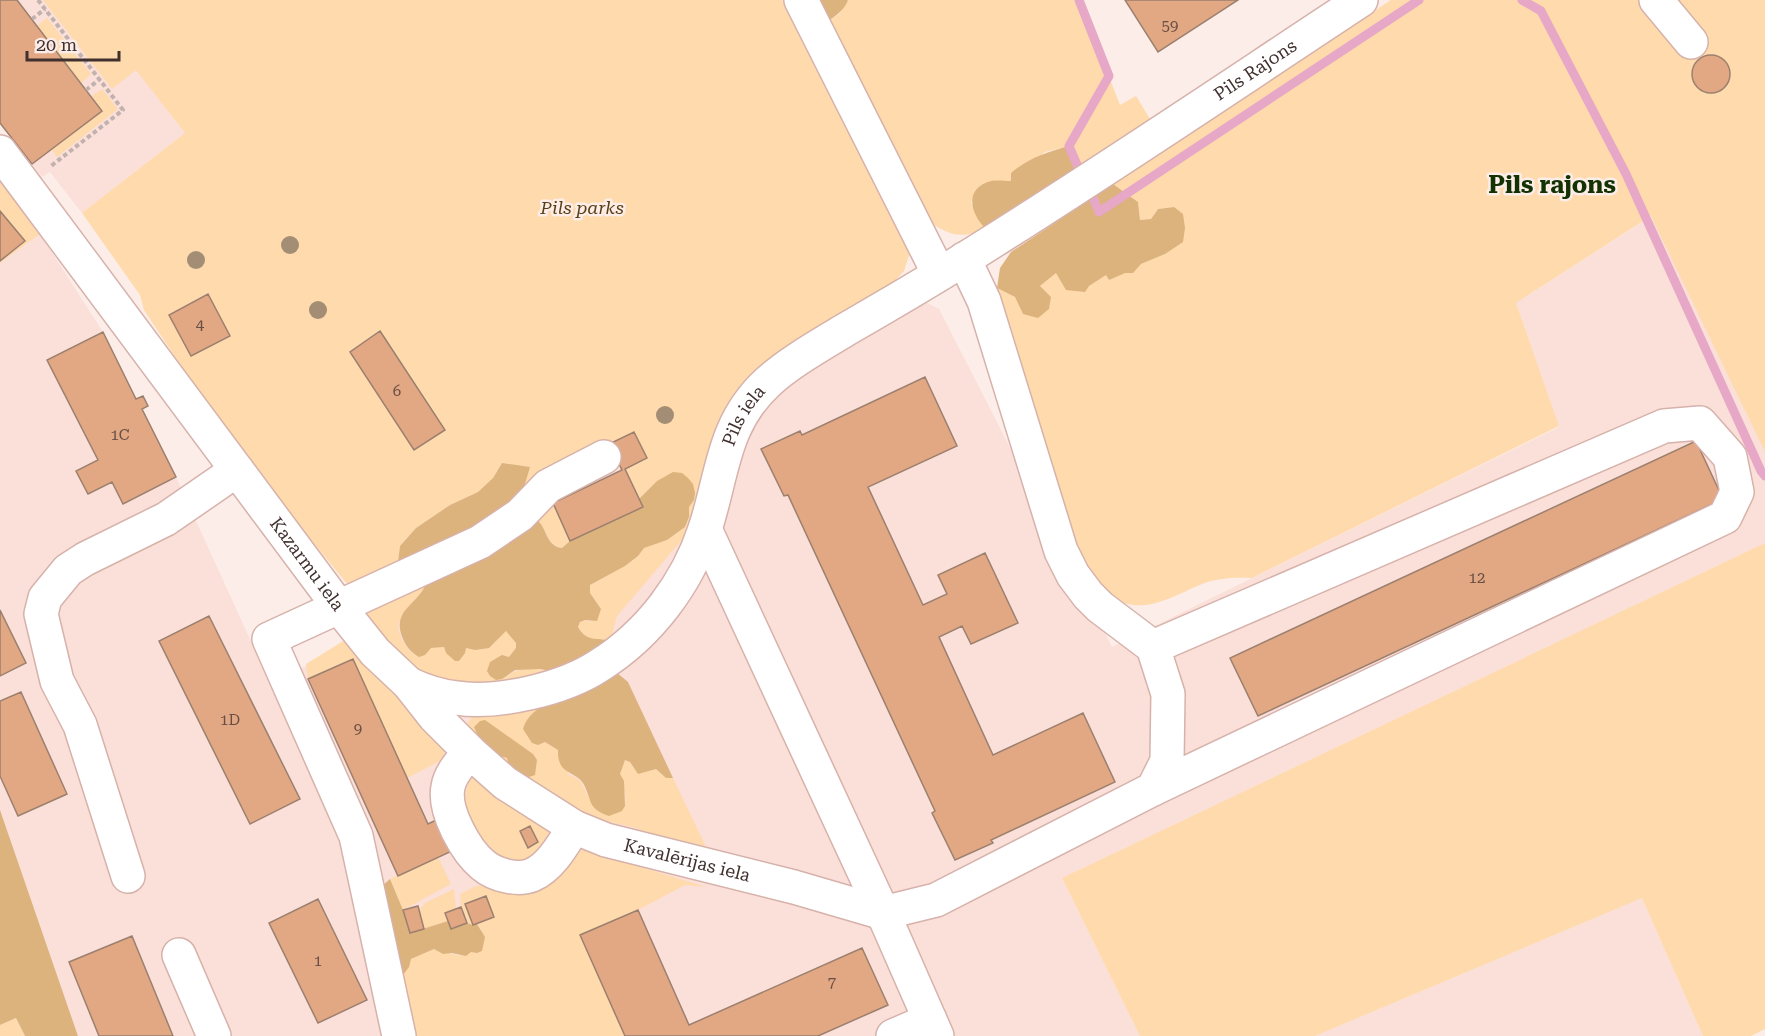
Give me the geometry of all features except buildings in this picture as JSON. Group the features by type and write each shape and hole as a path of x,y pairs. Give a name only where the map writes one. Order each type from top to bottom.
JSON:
{"street":[{"path":"801,0 952,267 984,301 1061,551 1073,575 1100,608 1153,647 1168,694 1167,761 1153,789"},
{"name":"Pils Rajons","path":"1149,140 1361,0"},
{"path":"1656,0 1691,42"},
{"name":"Pils iela","path":"409,684 435,695 452,698 491,698 528,693 582,675 616,655 656,616 675,591 692,562 705,530 725,451 733,429 748,404 768,383 793,363 829,340 952,267 1149,140"},
{"name":"Kazarmu iela","path":"0,152 339,607 269,639 356,836 399,1036"},
{"path":"883,913 936,900 1153,789 1725,517 1737,492 1730,457 1700,423 1664,426 1153,647"},
{"path":"409,684 375,652 339,607 480,542 520,515 548,486 604,457"},
{"path":"128,876 80,725 57,681 41,614 45,598 68,570 85,559 166,519 237,470"},
{"path":"705,530 883,913 933,1028 893,1036"},
{"name":"Kavalērijas iela","path":"409,684 435,717 470,753 505,783 574,827 606,840 783,884 883,913"},
{"path":"470,753 453,772 448,787 447,805 453,822 474,856 484,867 508,876 532,875 550,861 574,827"},
{"path":"179,955 214,1036"}],"path":[{"path":"35,197 35,178 123,110 38,0"},
{"path":"32,19 45,9"},
{"path":"86,90 100,79"}],"shaded area":[{"path":"0,0 84,0 185,133 82,213 50,172 42,177 0,123"},
{"path":"814,0 848,0 841,11 825,23"},
{"path":"1069,146 1078,167 985,228 976,215 972,202 973,195 982,184 991,181 1011,181 1011,173 1031,159"},
{"path":"1113,184 1138,202 1140,220 1151,219 1158,209 1174,207 1183,214 1185,228 1183,242 1165,254 1141,264 1133,273 1125,273 1109,280 1106,275 1089,286 1085,292 1066,290 1056,273 1040,286 1051,297 1049,309 1038,318 1023,314 1015,297 997,288 1000,268 1011,252"},
{"path":"1652,216 1765,452 1765,543 1062,878 1140,1036 78,1036 0,810 0,263 40,234 103,332 136,399 143,396 148,406 142,409 176,477 269,681 352,648 525,484 891,285 939,309 1112,647 1559,427 1516,303"},
{"path":"502,463 530,467 525,484 512,506 484,530 398,562 400,546 416,528 450,505 478,492 493,478"},
{"path":"673,472 682,473 688,478 693,484 695,493 694,500 689,507 689,517 685,527 667,540 644,548 625,566 590,585 590,593 601,609 597,621 585,620 580,622 578,627 587,637 607,640 610,643 556,672 540,669 515,670 502,679 496,680 487,671 490,662 502,655 509,657 516,648 516,643 506,631 489,648 475,650 466,648 459,661 455,661 446,653 444,647 431,648 425,655 419,657 406,645 400,629 400,621 427,581 534,518 542,525 552,543 562,548 639,499 657,481"},
{"path":"616,672 628,682 673,778 666,778 656,769 638,774 630,762 625,760 620,774 624,781 625,806 622,811 609,816 593,807 583,783 560,764 558,750 545,742 538,745 532,743 523,729 527,720 541,707 587,690"},
{"path":"485,720 533,754 537,760 535,775 523,779 509,767 507,758 492,751 483,742 474,727 480,721"},
{"path":"0,810 78,1036 25,1036 16,1018 0,1025"},
{"path":"390,879 410,933 448,921 451,929 467,923 477,924 485,937 482,951 471,952 466,956 443,954 434,949 411,959 403,975 380,888"},
{"path":"1642,898 1703,1036 1315,1036"}],"green space":[{"name":"Pils parks","path":"43,0 782,0 910,252 904,271 891,285 743,385 727,406 717,425 709,449 698,501 687,534 617,616 610,643 585,636 578,627 580,622 585,620 590,622 601,609 590,593 590,585 625,566 638,556 643,548 667,540 685,527 689,517 689,507 694,500 657,481 639,499 625,469 647,458 634,432 522,490 502,463 493,478 478,492 450,505 416,528 400,546 398,562 348,585 237,450 144,310 140,295 82,213 185,133 136,70 112,89"},
{"path":"848,0 1079,0 1120,105 1136,96 1150,119 1078,167 1069,146 1045,152 1011,181 986,183 978,190 971,203 985,228 966,235 950,233 920,214 825,23 839,14"},
{"path":"1391,0 1765,0 1765,452 1651,216 1516,303 1559,426 1252,578 1214,580 1153,604 1129,604 1116,600 1103,592 1081,568 996,304 997,288 1015,297 1023,314 1040,286 1056,273 1089,286 1106,274 1109,280 1165,254 1174,207 1158,209 1151,219 1140,220 1138,202 1113,184"},
{"path":"47,18 91,74 81,83 37,26"},
{"path":"102,89 118,109 57,157 52,150 102,111 92,96"},
{"path":"0,180 40,234 0,263"},
{"path":"553,503 570,541 563,548 552,543 542,525 534,518"},
{"path":"1765,543 1765,1029 1751,1036 1703,1036 1642,898 1315,1036 1140,1036 1062,878"},
{"path":"427,581 399,621 399,630 403,640 412,653 444,647 446,653 466,648 475,650 495,643 506,631 516,643 516,648 509,657 507,676 524,670 537,669 556,672 518,681 474,683 432,676 398,657 363,614"},
{"path":"345,640 449,746 444,751 444,759 407,778 308,679 306,664"},
{"path":"542,706 532,714 545,742 558,750 569,775 581,782 587,795 626,801 620,774 625,760 630,762 633,768 648,771 656,769 666,778 673,778 707,849 675,844 633,827 591,818 535,792 467,728 468,722 475,714"},
{"path":"476,772 550,829 552,837 544,857 508,863 479,834 467,810 465,798 468,785"},
{"path":"578,846 596,847 628,863 706,887 685,885 638,910 581,935 625,1036 403,1036 403,975 411,959 434,949 459,956 481,929 477,924 494,917 485,896 465,904 473,925 467,923 461,907 460,894 476,886 488,885"},
{"path":"438,857 451,884 403,910 390,879"},
{"path":"454,889 456,909 445,913 448,921 424,929 419,910 425,903"},
{"path":"16,1018 25,1036 0,1036 0,1025"}],"waterway":[{"path":"1078,167 1069,146 1109,76 1079,0"},
{"path":"1094,200 1099,212 1419,0"},
{"path":"1522,0 1541,11 1626,174 1765,476"}],"district":[{"name":"Pils rajons","path":"1552,185"}]}
